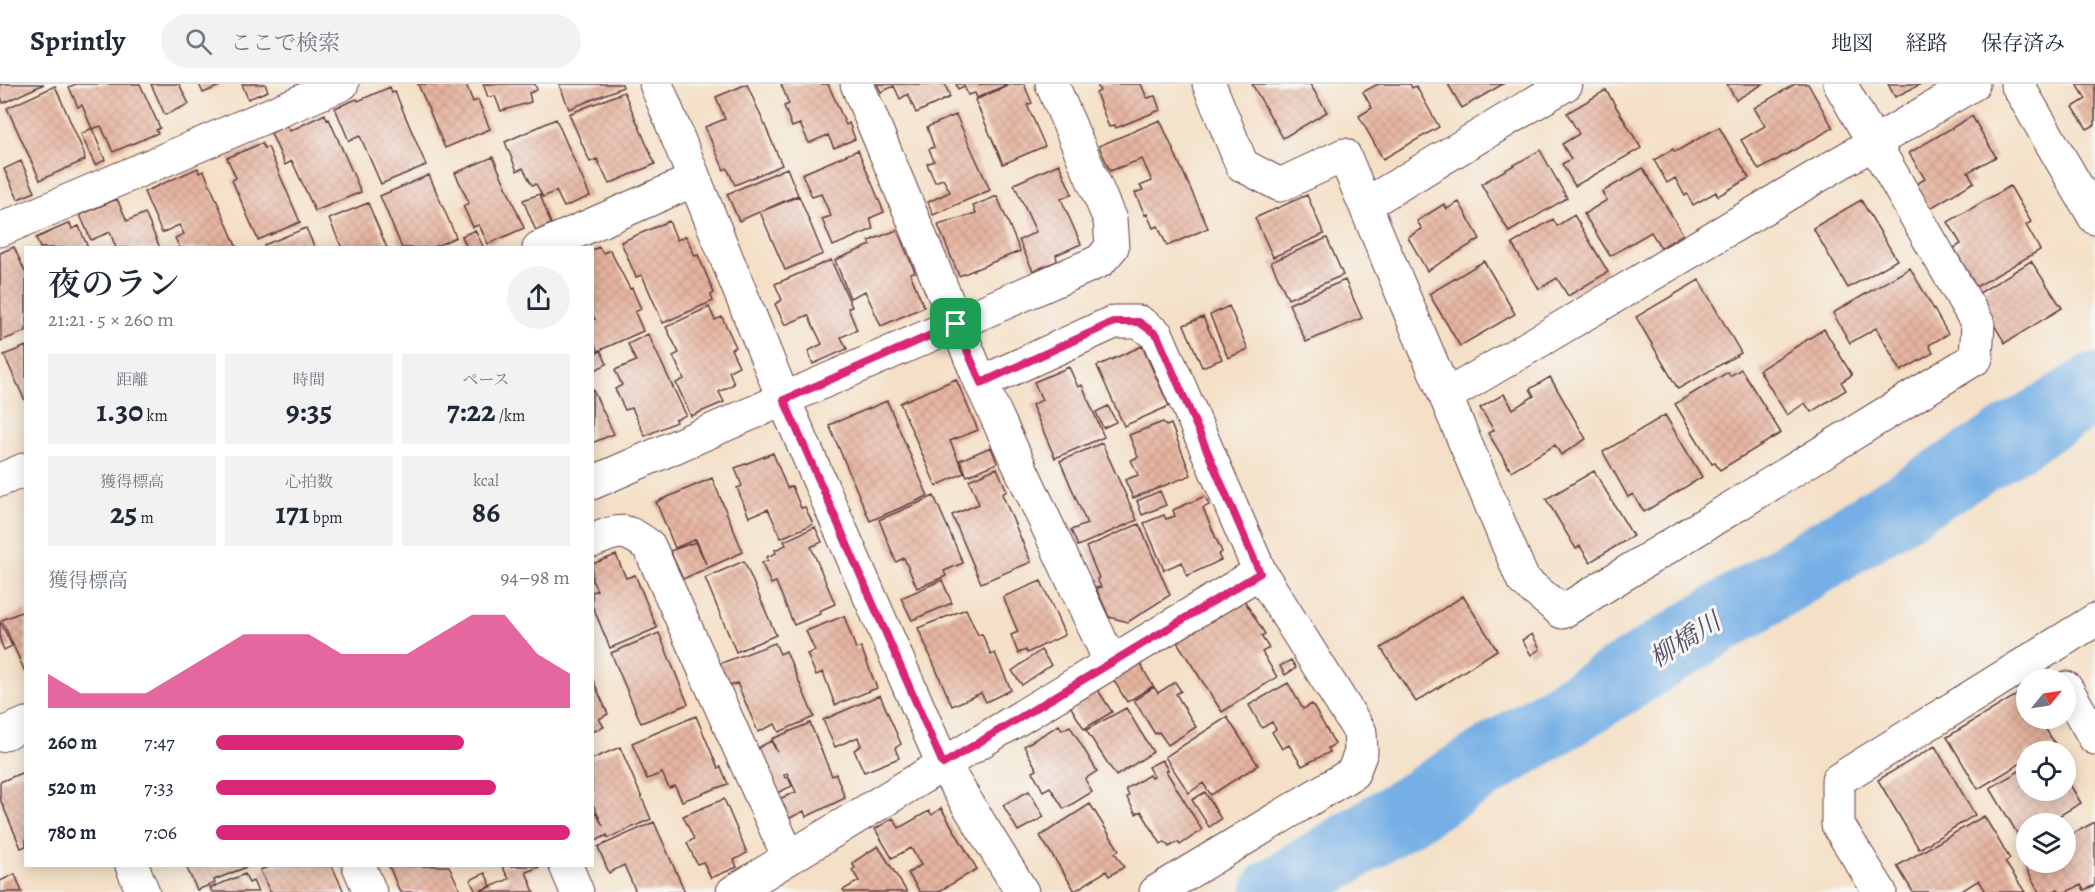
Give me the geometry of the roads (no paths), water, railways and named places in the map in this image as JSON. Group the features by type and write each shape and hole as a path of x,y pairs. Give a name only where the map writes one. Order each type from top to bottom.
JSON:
{"street":[{"path":"0,230 342,84"},
{"path":"656,84 784,400 943,764 1022,892"},
{"path":"857,84 981,383 1111,663"},
{"path":"594,482 1100,261 1112,247 1110,220 1052,84"},
{"path":"1209,84 1242,165 1280,185 1344,154 1523,580 1562,612 1976,358 1978,324 1840,84"},
{"path":"1365,205 1566,84"},
{"path":"1446,396 1973,84"},
{"path":"2017,84 2095,218"},
{"path":"544,246 694,180"},
{"path":"981,383 1114,322 1139,322 1157,335 1260,573 1360,732 1361,752 1353,773 1156,892"},
{"path":"594,540 611,533 630,532 649,546 789,858"},
{"path":"733,892 1260,573"},
{"path":"1880,892 1838,825 1838,780 2095,620"},
{"path":"2044,652 2054,669"},
{"path":"2076,705 2095,738"},
{"path":"0,735 24,725"},
{"path":"132,867 143,892"},
{"path":"358,867 370,892"},
{"path":"566,867 577,892"}],"waterway":[{"name":"柳橋川","path":"1276,892 2095,388"}]}
